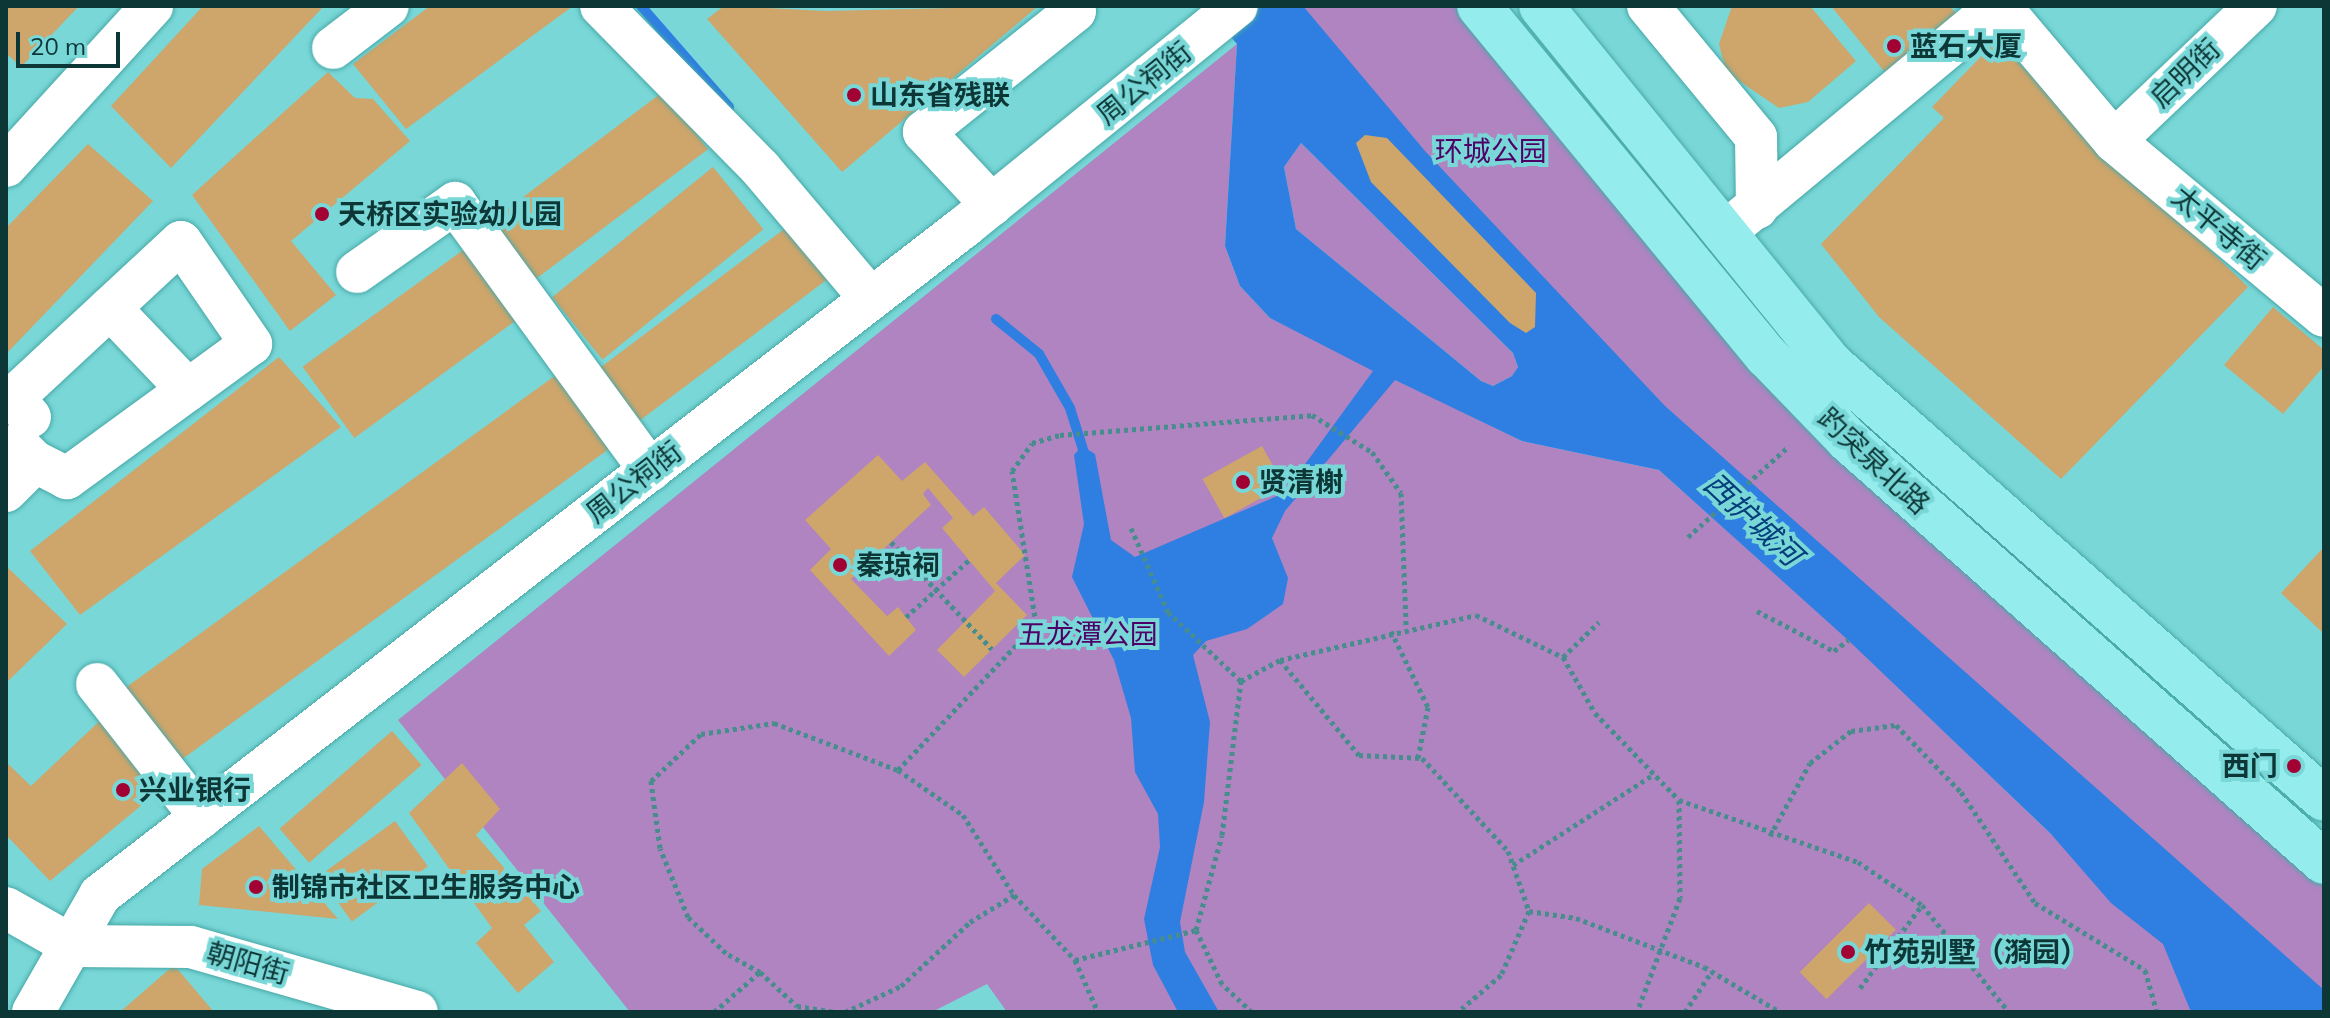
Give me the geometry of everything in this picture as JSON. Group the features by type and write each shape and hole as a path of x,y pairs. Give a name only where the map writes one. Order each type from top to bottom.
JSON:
{"main road":[{"name":"趵突泉北路","path":"1479,6 1767,356 1848,440 2324,862"},
{"name":"趵突泉北路","path":"1541,6 1741,220 1831,364 2324,799"}],"street":[{"path":"14,141 152,6"},
{"path":"333,48 388,6"},
{"path":"601,6 761,169 871,299"},
{"path":"992,205 924,132 1075,11 1070,6"},
{"path":"1648,6 1756,137 1741,220"},
{"path":"1741,220 1998,6"},
{"name":"太平寺街","path":"1998,6 2114,141 2324,316"},
{"name":"启明街","path":"2114,141 2256,6"},
{"name":"周公祠街","path":"33,1012 100,895 992,205 1211,14"},
{"path":"357,272 455,203 650,470"},
{"path":"181,242 251,344 188,390 67,478 21,476 13,398 181,242"},
{"path":"110,308 188,390"},
{"path":"97,684 201,817"},
{"path":"6,908 73,946"},
{"name":"朝阳街","path":"73,946 191,947 417,1012"}],"path":[{"path":"898,770 1036,624 1012,471 1032,443 1060,435 1312,415 1372,452 1401,493 1406,626"},
{"path":"1688,537 1789,446"},
{"path":"1131,528 1137,548 1168,612 1206,653 1241,681"},
{"path":"891,542 992,649"},
{"path":"906,617 969,560"},
{"path":"1757,611 1834,651 1848,640"},
{"path":"1241,681 1280,660 1406,626 1476,615 1563,657 1595,713 1679,800 1770,836 1858,862 1922,905 2009,1012"},
{"path":"1563,657 1599,622"},
{"path":"1391,631 1428,707 1418,758"},
{"path":"1280,660 1359,755 1418,758 1513,865 1529,911 1501,975 1458,1012"},
{"path":"1241,681 1222,835 1196,930 1222,984 1252,1012"},
{"path":"834,1012 797,1006 760,972 726,953 688,917 660,848 651,781 701,734 774,723 898,770 963,815 1014,895 1075,960 1098,1012"},
{"path":"1770,836 1810,763 1851,731 1896,725 1961,792 2035,903 2145,970 2157,1012"},
{"path":"1513,865 1654,774"},
{"path":"1637,1012 1680,898 1679,800"},
{"path":"845,1012 901,986 970,922 1014,895"},
{"path":"1860,988 1922,905"},
{"path":"1529,911 1576,918 1656,955 1712,971 1780,1012"},
{"path":"1075,960 1196,930"},
{"path":"1685,1012 1712,971"},
{"path":"714,1012 760,972"}],"green space":[{"name":"五龙潭公园","path":"1229,6 1466,6 2324,862 2324,1012 1849,640 2051,834 2266,1012 1007,1012 987,984 932,1012 630,1012 398,720 1237,44 1225,246 1240,286 1270,318 1522,441 1659,470 1848,639"},
{"path":"1301,143 1513,353 1518,367 1512,376 1493,386 1481,381 1296,229 1284,167"}],"water":[{"name":"西护城河","path":"1204,6 1303,6 1425,151 1665,406 2324,990 2324,1012 2191,1012 2163,944 2111,903 2051,834 1848,640 1659,470 1522,441 1395,380 1285,511 1272,538 1288,578 1283,604 1247,629 1206,641 1193,655 1210,722 1204,802 1180,922 1185,952 1219,1012 1178,1012 1153,965 1144,919 1160,847 1158,814 1135,772 1131,718 1114,660 1072,577 1084,524 1074,455 1082,446 1095,454 1111,540 1135,557 1284,493 1373,371 1270,318 1240,286 1225,246 1237,44","holes":["1301,143 1513,353 1518,367 1512,376 1493,386 1481,381 1296,229 1284,167"]}],"building":[{"path":"6,6 79,6 21,67 6,53"},
{"path":"203,6 324,6 171,168 111,106"},
{"path":"430,6 573,6 406,129 353,64"},
{"name":"山东省残联","path":"724,6 826,11 1038,6 842,172 707,19"},
{"path":"1732,6 1810,6 1856,61 1808,102 1779,108 1726,72 1719,44"},
{"name":"蓝石大厦","path":"1831,6 1950,6 1959,17 1888,76"},
{"path":"1996,41 2248,287 2061,479 1879,317 1821,244 1944,118 1932,107"},
{"path":"328,72 355,98 373,99 410,141 291,241 336,295 290,331 192,195"},
{"path":"664,91 708,149 529,284 485,226"},
{"path":"1365,135 1387,138 1536,293 1535,327 1526,333 1510,323 1371,182 1356,143"},
{"path":"88,144 153,201 6,354 6,228"},
{"path":"713,167 763,229 602,359 552,297"},
{"path":"791,224 831,277 636,424 596,371"},
{"path":"466,248 518,319 354,438 303,367"},
{"path":"2273,307 2324,350 2324,366 2283,414 2224,365"},
{"path":"279,357 341,427 80,615 30,551"},
{"path":"556,375 609,449 169,769 115,695"},
{"name":"贤清榭","path":"1262,446 1284,485 1224,518 1203,479"},
{"name":"秦琼祠","path":"878,455 902,481 925,462 973,516 984,507 1025,555 996,583 1027,615 964,677 937,650 995,591 942,528 953,518 928,488 923,494 931,505 851,579 887,616 898,607 916,630 889,656 810,570 831,549 805,520"},
{"path":"2324,547 2324,634 2281,593"},
{"path":"6,566 67,624 6,683"},
{"path":"110,711 166,785 50,881 6,835 6,762 31,786"},
{"path":"392,731 422,765 309,863 280,829"},
{"path":"462,763 500,809 476,835 541,911 524,925 554,962 518,993 476,943 492,928 409,813"},
{"path":"395,821 428,866 352,922 319,876"},
{"name":"制锦市社区卫生服务中心","path":"259,826 338,919 199,905 202,869"},
{"name":"竹苑别墅（漪园）","path":"1869,903 1896,930 1827,999 1800,972"},
{"path":"174,965 214,1012 120,1012"}],"waterway":[{"path":"641,6 729,107"},
{"path":"996,319 1039,354 1070,408 1085,456"}],"place":[{"name":"蓝石大厦","path":"1894,46"},
{"name":"山东省残联","path":"854,95"},
{"name":"天桥区实验幼儿园","path":"322,214"},
{"name":"贤清榭","path":"1243,482"},
{"name":"秦琼祠","path":"840,565"},
{"name":"西门","path":"2294,766"},
{"name":"兴业银行","path":"123,790"},
{"name":"制锦市社区卫生服务中心","path":"256,887"},
{"name":"竹苑别墅（漪园）","path":"1848,952"}],"park label":[{"name":"环城公园","path":"1491,151"}]}
